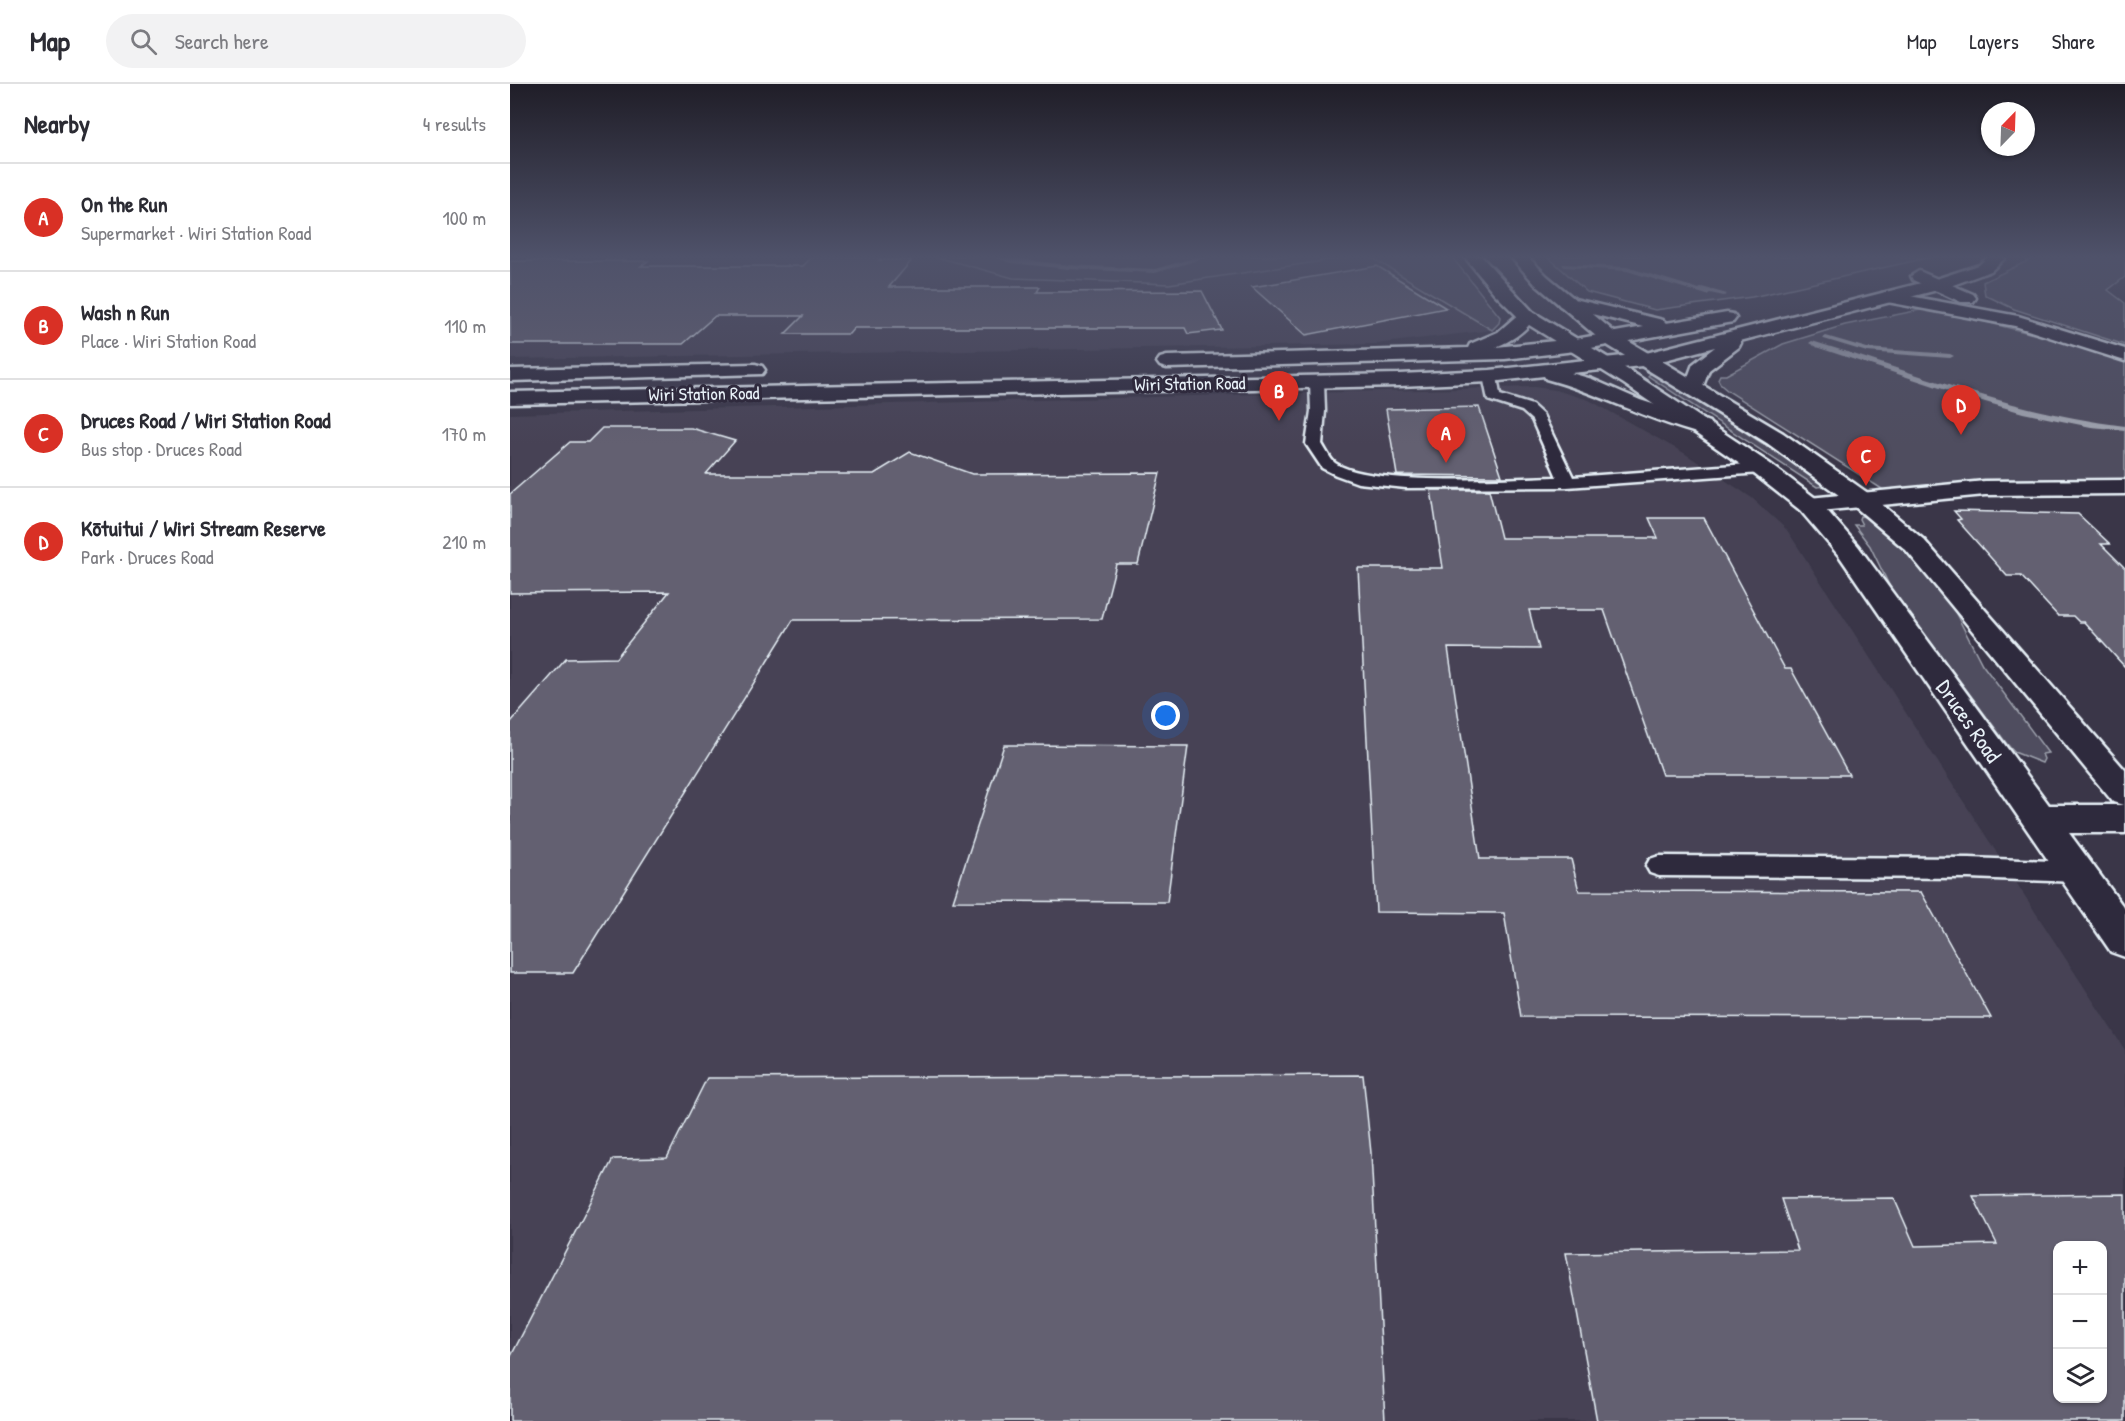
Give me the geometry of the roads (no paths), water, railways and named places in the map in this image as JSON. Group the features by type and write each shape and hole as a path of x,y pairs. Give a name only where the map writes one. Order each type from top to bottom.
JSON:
{"main road":[{"path":"1458,354 1501,339 1519,327 1525,318"},
{"name":"Druces Road","path":"1531,318 1605,363 1701,427 1761,468 1809,505 1849,552 2125,940"},
{"path":"1586,318 1642,360 1694,388 1775,438 1863,501 1915,545 2125,793"},
{"path":"1625,318 1676,327"},
{"name":"Wiri Station Road","path":"1144,362 1505,353 1575,345 1726,318"},
{"name":"Wiri Station Road","path":"510,398 845,391 1116,377 1317,382 1490,376 1642,360 1807,318"},
{"path":"2005,318 2019,321"},
{"path":"2013,318 2125,355"},
{"path":"1694,388 1700,368 1744,335"},
{"name":"Wiri Station Road","path":"510,375 770,369"},
{"path":"603,396 630,372"},
{"path":"1533,372 1577,380 1633,405 1701,427"},
{"path":"845,391 859,374"},
{"path":"1809,505 1985,488 2125,487"},
{"path":"2040,819 2125,819"}],"lane":[{"path":"1490,376 1493,397 1527,408 1539,418 1567,482"},
{"path":"1317,382 1318,411 1314,444 1328,465 1358,478 1406,483 1567,482 1761,468"},
{"path":"1659,866 1980,868 2077,872"}],"waterway":[{"path":"1826,338 1867,350 1950,356"},
{"path":"1812,343 2025,411 2125,428"}],"place":[{"name":"Wash n Run","path":"1279,421"},
{"name":"Kōtuitui / Wiri Stream Reserve","path":"1961,435"},
{"name":"On the Run","path":"1446,463"},
{"name":"Druces Road / Wiri Station Road","path":"1866,486"}]}
